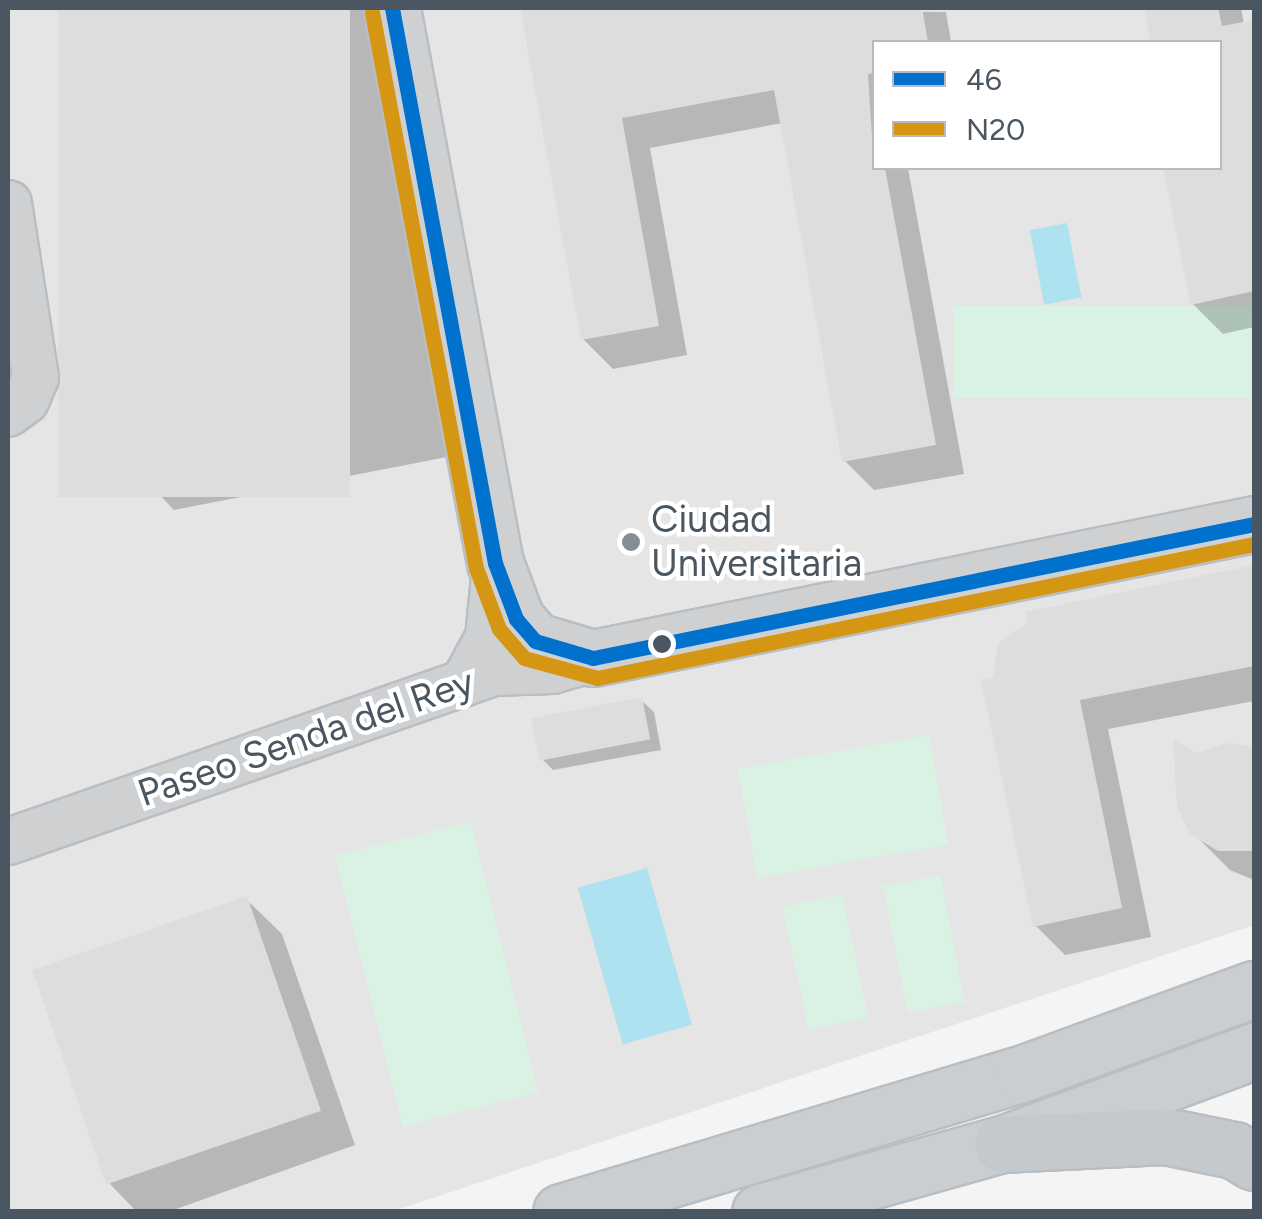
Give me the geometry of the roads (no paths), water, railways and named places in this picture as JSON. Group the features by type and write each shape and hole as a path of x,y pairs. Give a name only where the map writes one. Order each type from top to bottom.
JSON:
{"highway":[{"path":"1002,1144 1164,1136 1234,1150 1254,1162"}],"main road":[{"path":"561,1212 1024,1074 1254,989"},
{"path":"760,1212 1002,1144 1254,1051"}],"street":[{"path":"392,8 495,563 516,619 536,640 593,658"},
{"path":"8,203 35,377 25,400 8,413"},
{"name":"Paseo Senda del Rey","path":"8,840 493,672 552,670 593,658 1254,524"},
{"path":"463,683 488,637 495,563"}],"water":[{"path":"1067,223 1082,298 1044,305 1030,230"},
{"path":"647,868 692,1025 623,1045 578,888"}],"place":[{"name":"Ciudad Universitaria","path":"631,542"}]}
